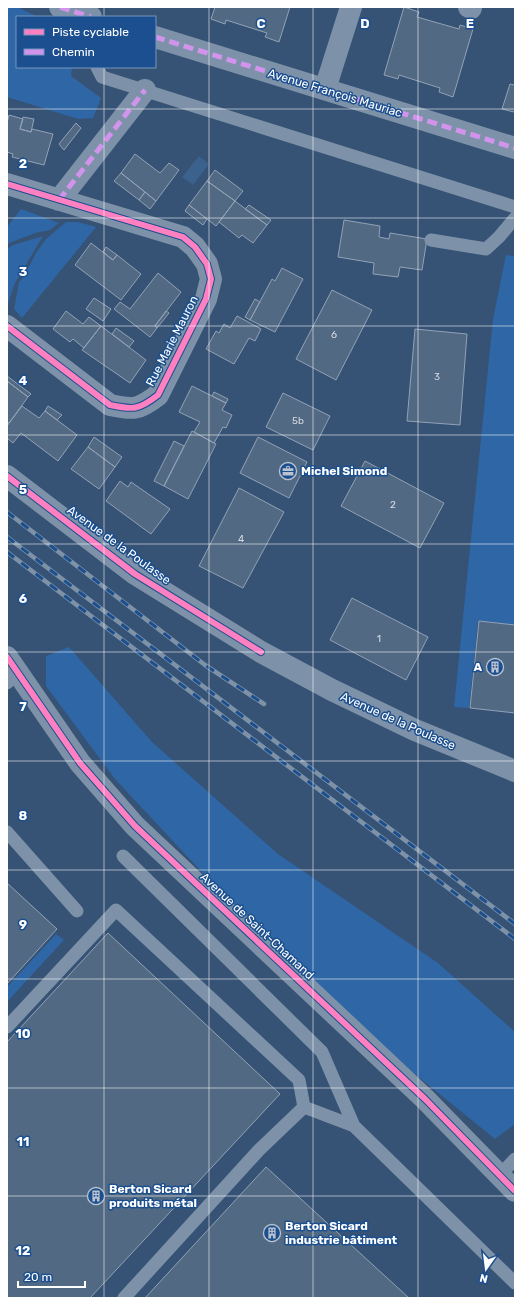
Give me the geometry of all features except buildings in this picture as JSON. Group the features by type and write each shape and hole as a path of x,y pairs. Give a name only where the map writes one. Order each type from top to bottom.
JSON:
{"street":[{"path":"60,7 89,16"},
{"path":"325,90 351,7"},
{"name":"Avenue François Mauriac","path":"156,37 515,148"},
{"path":"59,200 145,90"},
{"name":"Rue Marie Mauron","path":"7,184 182,237 195,247 207,264 211,278 206,299 158,395 146,405 128,409 110,405 7,326"},
{"name":"Avenue de la Poulasse","path":"7,476 135,574 261,652 332,690 415,730 515,771"},
{"name":"Avenue de Saint-Chamand","path":"11,671 80,763 135,826 425,1099 515,1191"}],"lane":[{"path":"97,68 102,77 515,207"},
{"path":"431,240 486,248 499,237 515,218"},
{"path":"7,832 78,911"},
{"path":"123,856 322,1052 354,1126 515,1283"},
{"path":"7,1027 116,910 299,1080 304,1107"},
{"path":"304,1107 354,1126"},
{"path":"124,1298 259,1150 304,1107"},
{"path":"500,1175 515,1159"}],"shaded area":[{"path":"7,7 17,7 36,16 16,16 16,68 72,68 71,76 101,98 93,118 78,119 7,97"},
{"path":"199,156 209,164 193,185 182,177"},
{"path":"21,209 59,223 50,230 35,233 7,244 7,227"},
{"path":"66,222 78,222 96,227 22,318 14,309 19,282 23,278 36,253 46,239"},
{"path":"43,236 15,283 8,303 7,249 13,245"},
{"path":"506,255 515,256 515,625 478,621 469,708 454,707 493,319"},
{"path":"69,647 152,742 278,854 438,963 515,1032 515,1124 495,1139 389,1053 213,884 115,779 46,686 46,656"},
{"path":"56,934 64,940 7,1002 7,987"}],"railway":[{"path":"7,512 205,665 264,704"},
{"path":"7,537 515,924"},
{"path":"7,552 515,939"}],"marked path":[{"path":"60,7 88,16"},
{"path":"156,37 515,148"},
{"path":"59,200 145,90"}],"cycle path":[{"path":"7,184 183,237 195,247 207,264 211,279 206,299 158,395 146,404 136,408 125,408 110,405 7,326"},
{"path":"7,476 135,574 261,652"},
{"path":"7,657 80,763 135,826 425,1099 515,1191"}],"place":[{"name":"Michel Simond","path":"288,471"},
{"name":"A","path":"495,667"},
{"name":"Berton Sicard produits métal","path":"96,1196"},
{"name":"Berton Sicard industrie bâtiment","path":"272,1233"}]}
